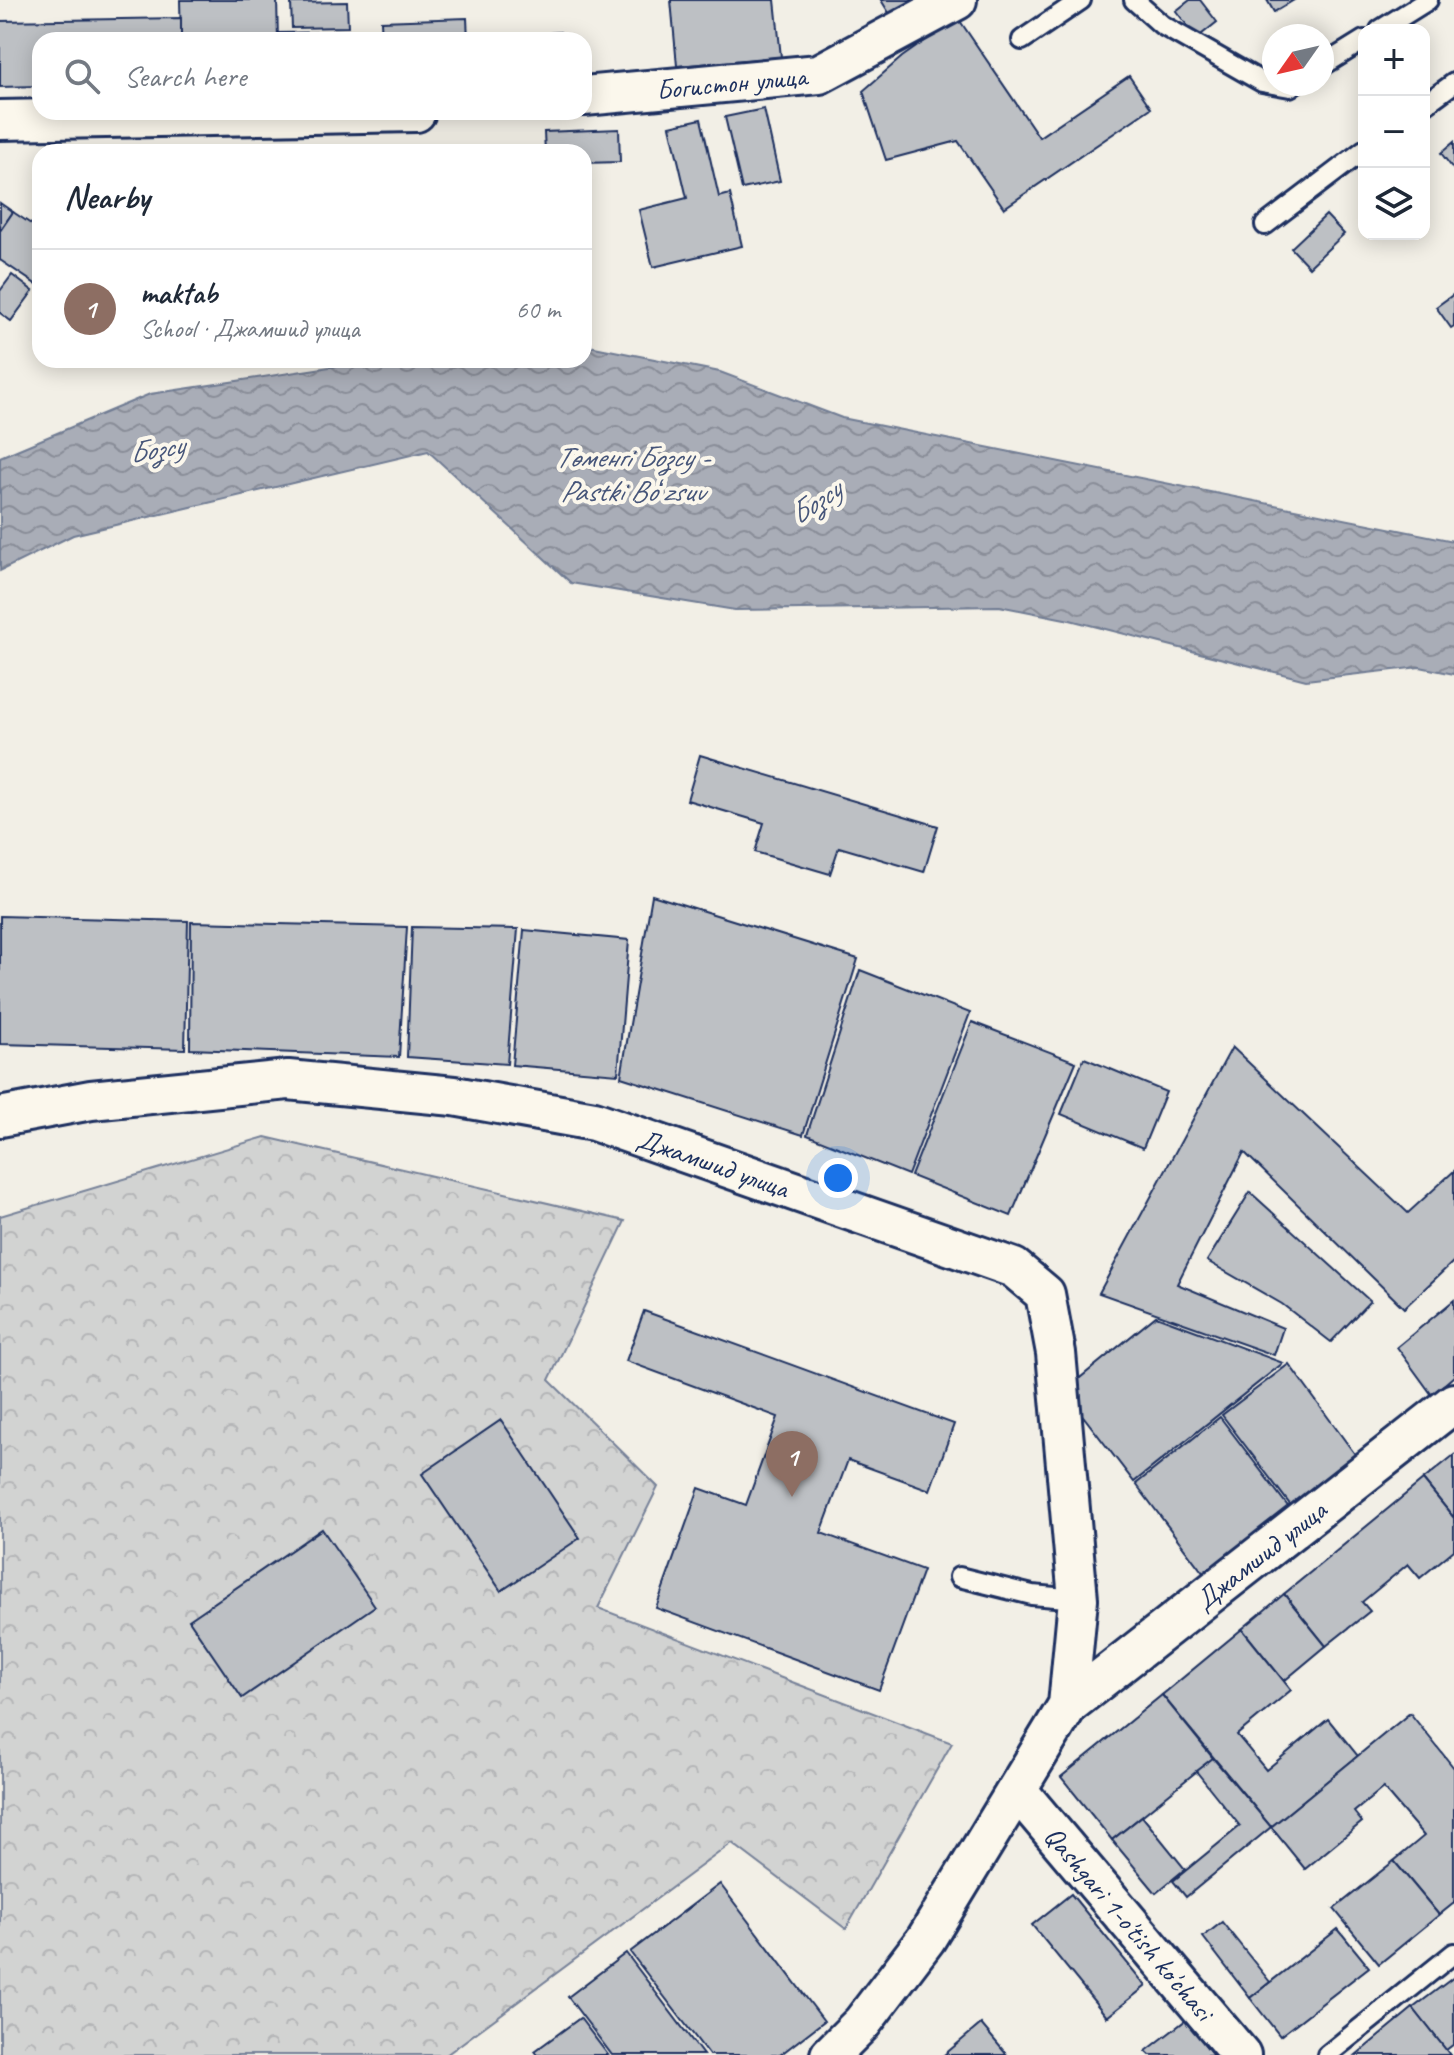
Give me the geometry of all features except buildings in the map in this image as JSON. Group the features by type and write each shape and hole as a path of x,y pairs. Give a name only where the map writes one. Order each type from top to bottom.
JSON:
{"street":[{"name":"Богистон улица","path":"592,95 819,74 957,0"},
{"path":"0,120 32,119"},
{"name":"Джамшид улица","path":"0,1117 91,1100 288,1080 454,1096 594,1121 1014,1268 1045,1294 1056,1353 1078,1599 1068,1705"},
{"name":"Джамшид улица","path":"830,2055 862,2023 926,1939 1068,1705 1454,1403"},
{"name":"Qashgari 1-o'tish ko'chasi","path":"1017,1790 1241,2055"}],"lane":[{"path":"1022,40 1081,0"},
{"path":"1134,0 1162,25 1262,82"},
{"path":"1390,24 1428,0"},
{"path":"1334,59 1358,44"},
{"path":"1430,101 1454,83"},
{"path":"1265,225 1358,155"},
{"path":"959,1577 1032,1595 1078,1599"},
{"path":"1327,2055 1454,1953"}],"green space":[{"path":"265,1137 625,1221 549,1380 658,1487 598,1608 952,1743 846,1929 732,1843 446,2055 0,2055 0,1216"}],"water":[{"name":"Төменгі Бозсу - Pastki Boʻzsuv","path":"592,347 720,372 842,418 1454,541 1454,674 1420,667 1306,680 1070,620 999,606 735,610 571,583 428,451 73,535 0,571 0,457 150,394 323,368 592,368"}],"place":[{"name":"maktab","path":"792,1497"}],"water label":[{"name":"Бозсу","path":"156,449"},
{"name":"Бозсу","path":"815,502"}]}
